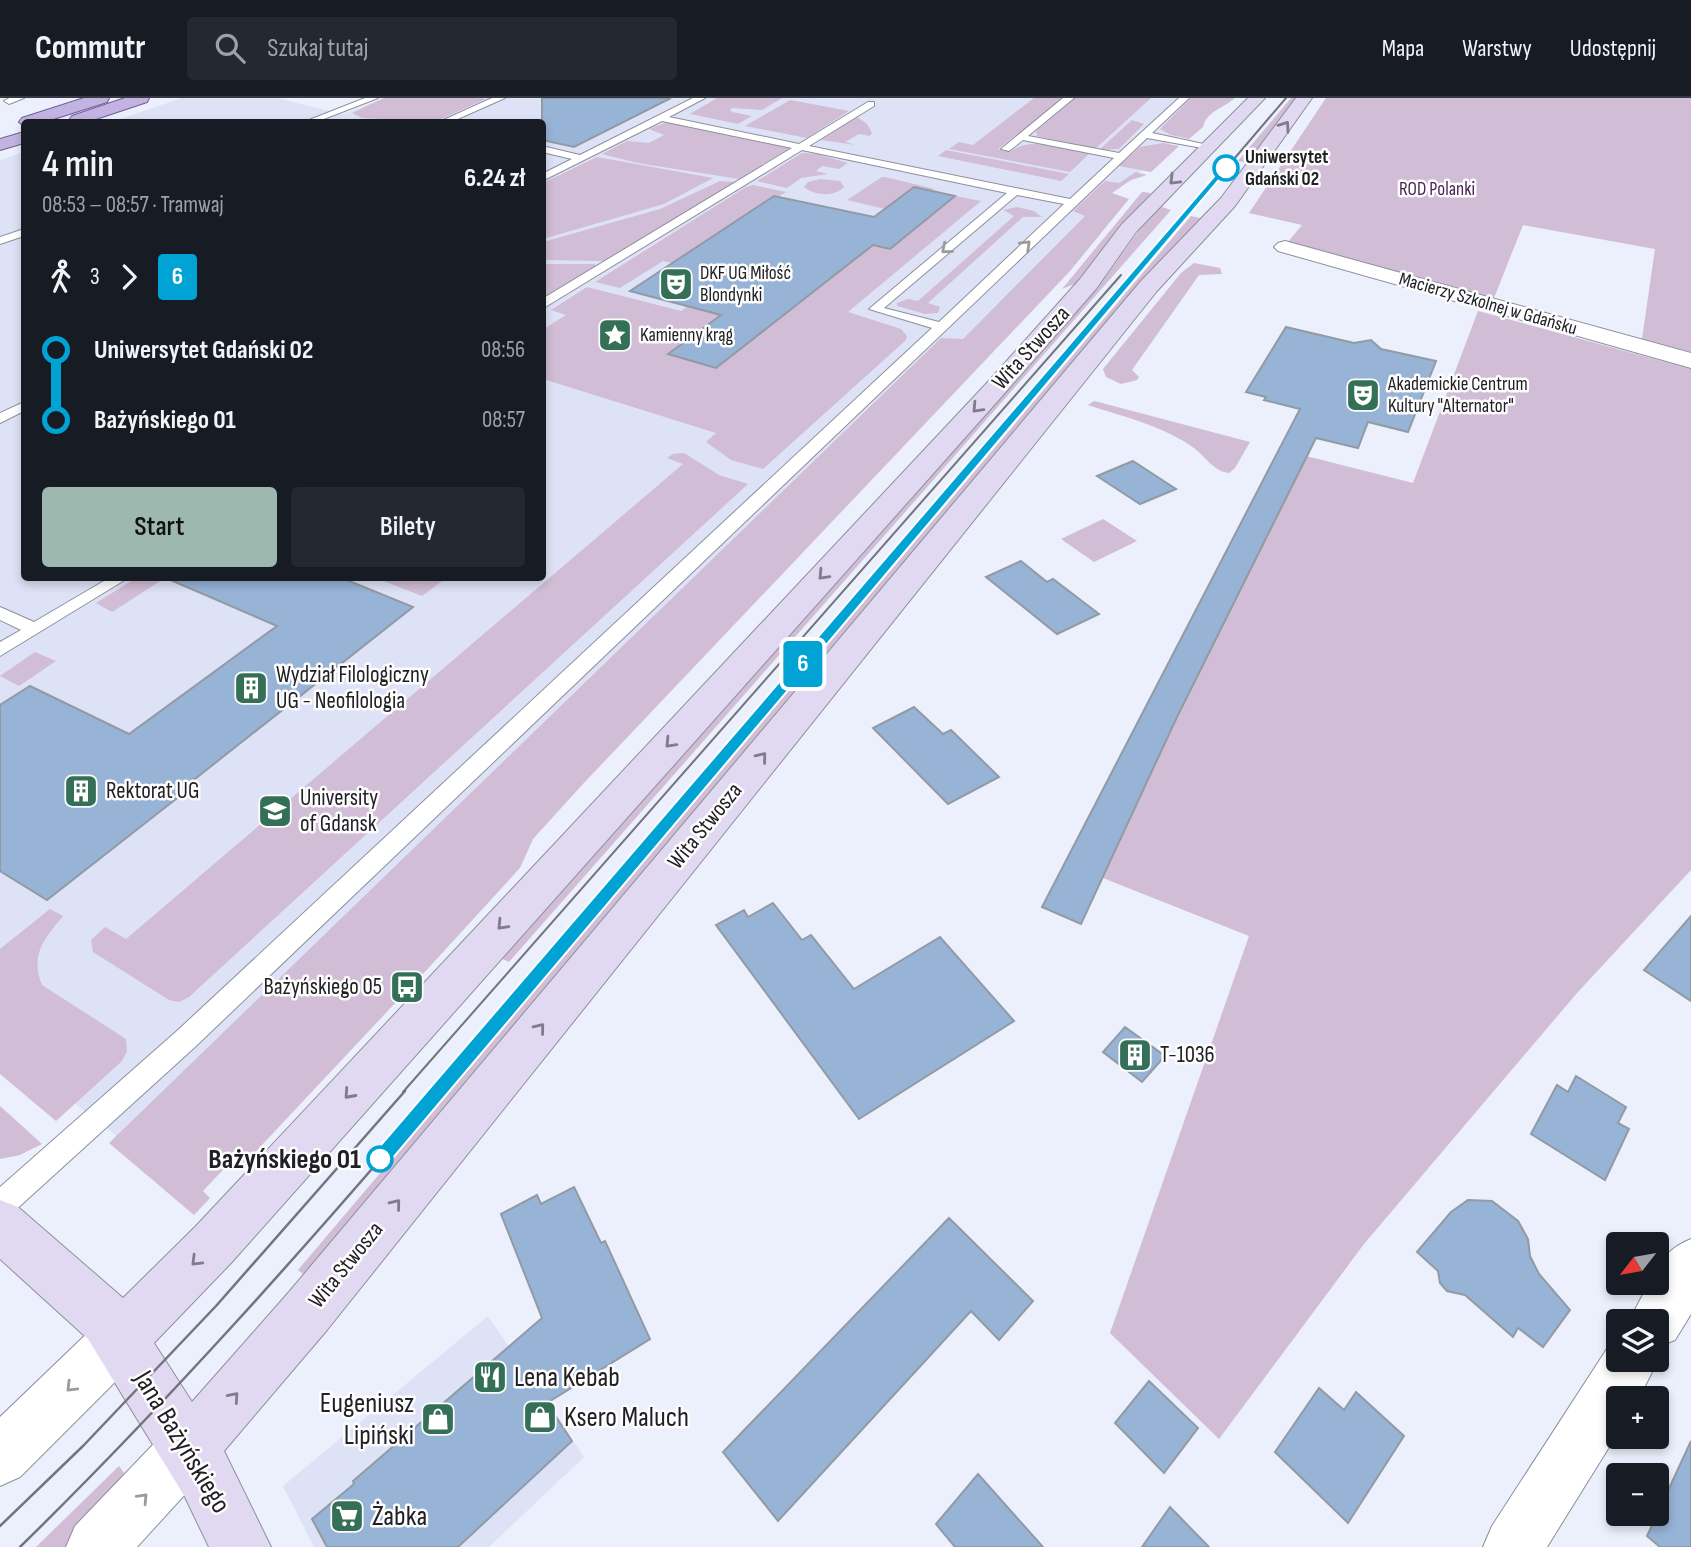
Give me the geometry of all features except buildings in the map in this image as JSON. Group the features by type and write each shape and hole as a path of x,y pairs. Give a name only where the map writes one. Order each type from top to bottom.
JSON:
{"main road":[{"path":"38,119 101,98"},
{"path":"78,119 141,98"},
{"path":"0,131 21,125"},
{"path":"0,145 21,138"}],"street":[{"name":"Wita Stwosza","path":"0,1457 213,1245 443,989 994,390 1088,284 1129,228 1257,98"},
{"name":"Wita Stwosza","path":"96,1547 189,1448 308,1311 1149,286 1228,202 1304,98"},
{"name":"Macierzy Szkolnej w Gdańsku","path":"1284,247 1691,360"},
{"name":"Jana Bażyńskiego","path":"0,1225 107,1320 206,1476 241,1547"},
{"path":"1664,1309 1691,1265"},
{"path":"1513,1547 1624,1372"}],"lane":[{"path":"317,119 373,98"},
{"path":"451,119 500,98"},
{"path":"546,176 699,98"},
{"path":"1006,149 1069,98"},
{"path":"0,1205 187,1038 941,326 1053,212 1073,203 1184,98"},
{"path":"546,303 871,104"},
{"path":"660,118 802,147 1010,199 1073,203"},
{"path":"1145,135 1208,146"},
{"path":"1020,138 1122,157"},
{"path":"546,150 582,158"},
{"path":"941,326 875,309 1010,199"},
{"path":"0,241 21,233"},
{"path":"0,419 21,408"},
{"path":"0,650 115,581"},
{"path":"0,613 34,629"}],"shaded area":[{"name":"University of Gdansk","path":"182,98 277,98 343,114 384,98 1217,98 1150,165 1083,210 1098,231 173,1180 0,1045 0,160 21,153 21,581 546,581 546,119 120,119"},
{"path":"488,1316 584,1457 489,1547 314,1547 283,1486"}],"green space":[{"path":"384,98 486,99 441,119 362,118 352,113"},
{"path":"717,98 782,98 762,110 732,108 732,112 752,116 738,124 690,114"},
{"path":"1034,98 1063,98 998,149 1010,152 1028,144 1038,144 1090,153 1070,172 949,149 959,142 973,145"},
{"path":"1075,98 1151,98 1095,149 1037,136 1036,131"},
{"path":"1191,98 1235,98 1211,114 1203,127 1189,139 1160,129"},
{"path":"1291,98 1296,98 1249,163 1238,161"},
{"name":"ROD Polanki","path":"1326,98 1691,98 1691,352 1642,339 1655,249 1523,225 1494,298 1288,242 1302,225 1249,213"},
{"path":"790,100 849,111 807,138 745,126"},
{"path":"857,117 867,124 872,133 870,136 859,134 845,142 856,145 821,140"},
{"path":"1132,120 1144,124 1119,149 1099,150"},
{"path":"665,123 790,148 739,179 637,163 602,154 627,141 649,143 664,135 649,129"},
{"path":"1163,143 1179,146 1151,172 1119,166 1140,147"},
{"path":"946,150 1069,174 1061,181 938,156"},
{"path":"802,153 817,154 848,163 839,169 822,166 816,171 828,174 801,178 787,188 757,181"},
{"path":"597,157 713,178 664,204 546,238 546,182"},
{"path":"1136,172 1147,175 1131,180 1112,193 1129,199 1070,271 582,785 533,839 520,868 422,975 414,972 391,996 398,1000 245,1163 235,1157 203,1191 210,1198 194,1215 109,1143 941,338 963,339 1085,216 1073,211 1105,181 1119,183"},
{"path":"882,177 935,189 885,209 847,200"},
{"path":"821,179 840,181 844,187 824,194 804,187 808,182"},
{"path":"720,181 736,182 604,261 546,260 546,241 660,209"},
{"path":"753,185 786,192 672,263 663,261 620,288 595,282 746,187"},
{"path":"1142,192 1151,193 1075,284 1062,289"},
{"path":"955,196 981,201 848,312 901,329 907,336 906,340 763,469 731,460 706,442 716,433 546,380 546,327 566,315 551,310 587,287 681,311 717,286 749,294 669,354 716,368 873,245 890,249"},
{"path":"1169,196 1172,196 1162,207 1171,210 509,962 498,957 1108,274 1137,233"},
{"path":"1017,207 1034,211 1042,217 1023,217 928,303 940,307 938,313 925,314 897,306 897,303 908,299 918,301 1014,216 1003,210"},
{"path":"1211,207 307,1277 298,1270 1191,216 1200,218"},
{"path":"1194,263 1220,268 1222,274 1199,275 1132,370 1139,377 1137,380 1121,384 1106,377 1103,369 1181,273"},
{"path":"546,264 596,266 546,297"},
{"path":"1478,311 1691,369 1691,870 1577,993 1364,1244 1219,1439 1110,1333 1249,936 1103,878 1177,717 1306,456 1413,483"},
{"path":"1094,401 1250,442 1235,468 1229,473 1223,472 1182,440 1143,423 1088,405"},
{"path":"684,453 719,475 748,484 189,997 179,1002 169,1000 93,952 91,940 105,927 126,939 683,464 667,458 673,454"},
{"path":"1103,519 1137,541 1094,562 1061,539"},
{"path":"131,581 160,581 112,612 96,603"},
{"path":"384,581 442,581 422,596"},
{"path":"35,652 56,661 19,686 0,676"},
{"path":"50,909 63,916 45,940 38,956 42,985 126,1039 127,1051 122,1061 56,1121 0,1074 0,949"},
{"path":"0,1106 42,1144 20,1155 0,1159"},
{"path":"119,1466 124,1473 118,1494 65,1547 36,1547"}],"tram line":[{"path":"438,1092 1286,98"},
{"name":"6","path":"380,1159 1226,168"},
{"path":"403,1092 1121,275"},
{"path":"0,1526 83,1446 216,1306 405,1091"},
{"path":"20,1547 129,1437 235,1324 439,1091"}],"place":[{"name":"Uniwersytet Gdański 02","path":"1226,168"},
{"name":"DKF UG Miłość Blondynki","path":"676,284"},
{"name":"Kamienny krąg","path":"615,335"},
{"name":"Akademickie Centrum Kultury \"Alternator\"","path":"1363,395"},
{"name":"Wydział Filologiczny UG - Neofilologia","path":"251,688"},
{"name":"Rektorat UG","path":"81,791"},
{"name":"University of Gdansk","path":"275,811"},
{"name":"Bażyńskiego 05","path":"407,987"},
{"name":"T-1036","path":"1135,1055"},
{"name":"Bażyńskiego 01","path":"380,1159"},
{"name":"Lena Kebab","path":"490,1377"},
{"name":"Ksero Maluch","path":"540,1417"},
{"name":"Eugeniusz Lipiński","path":"438,1419"},
{"name":"Żabka","path":"347,1516"}]}
